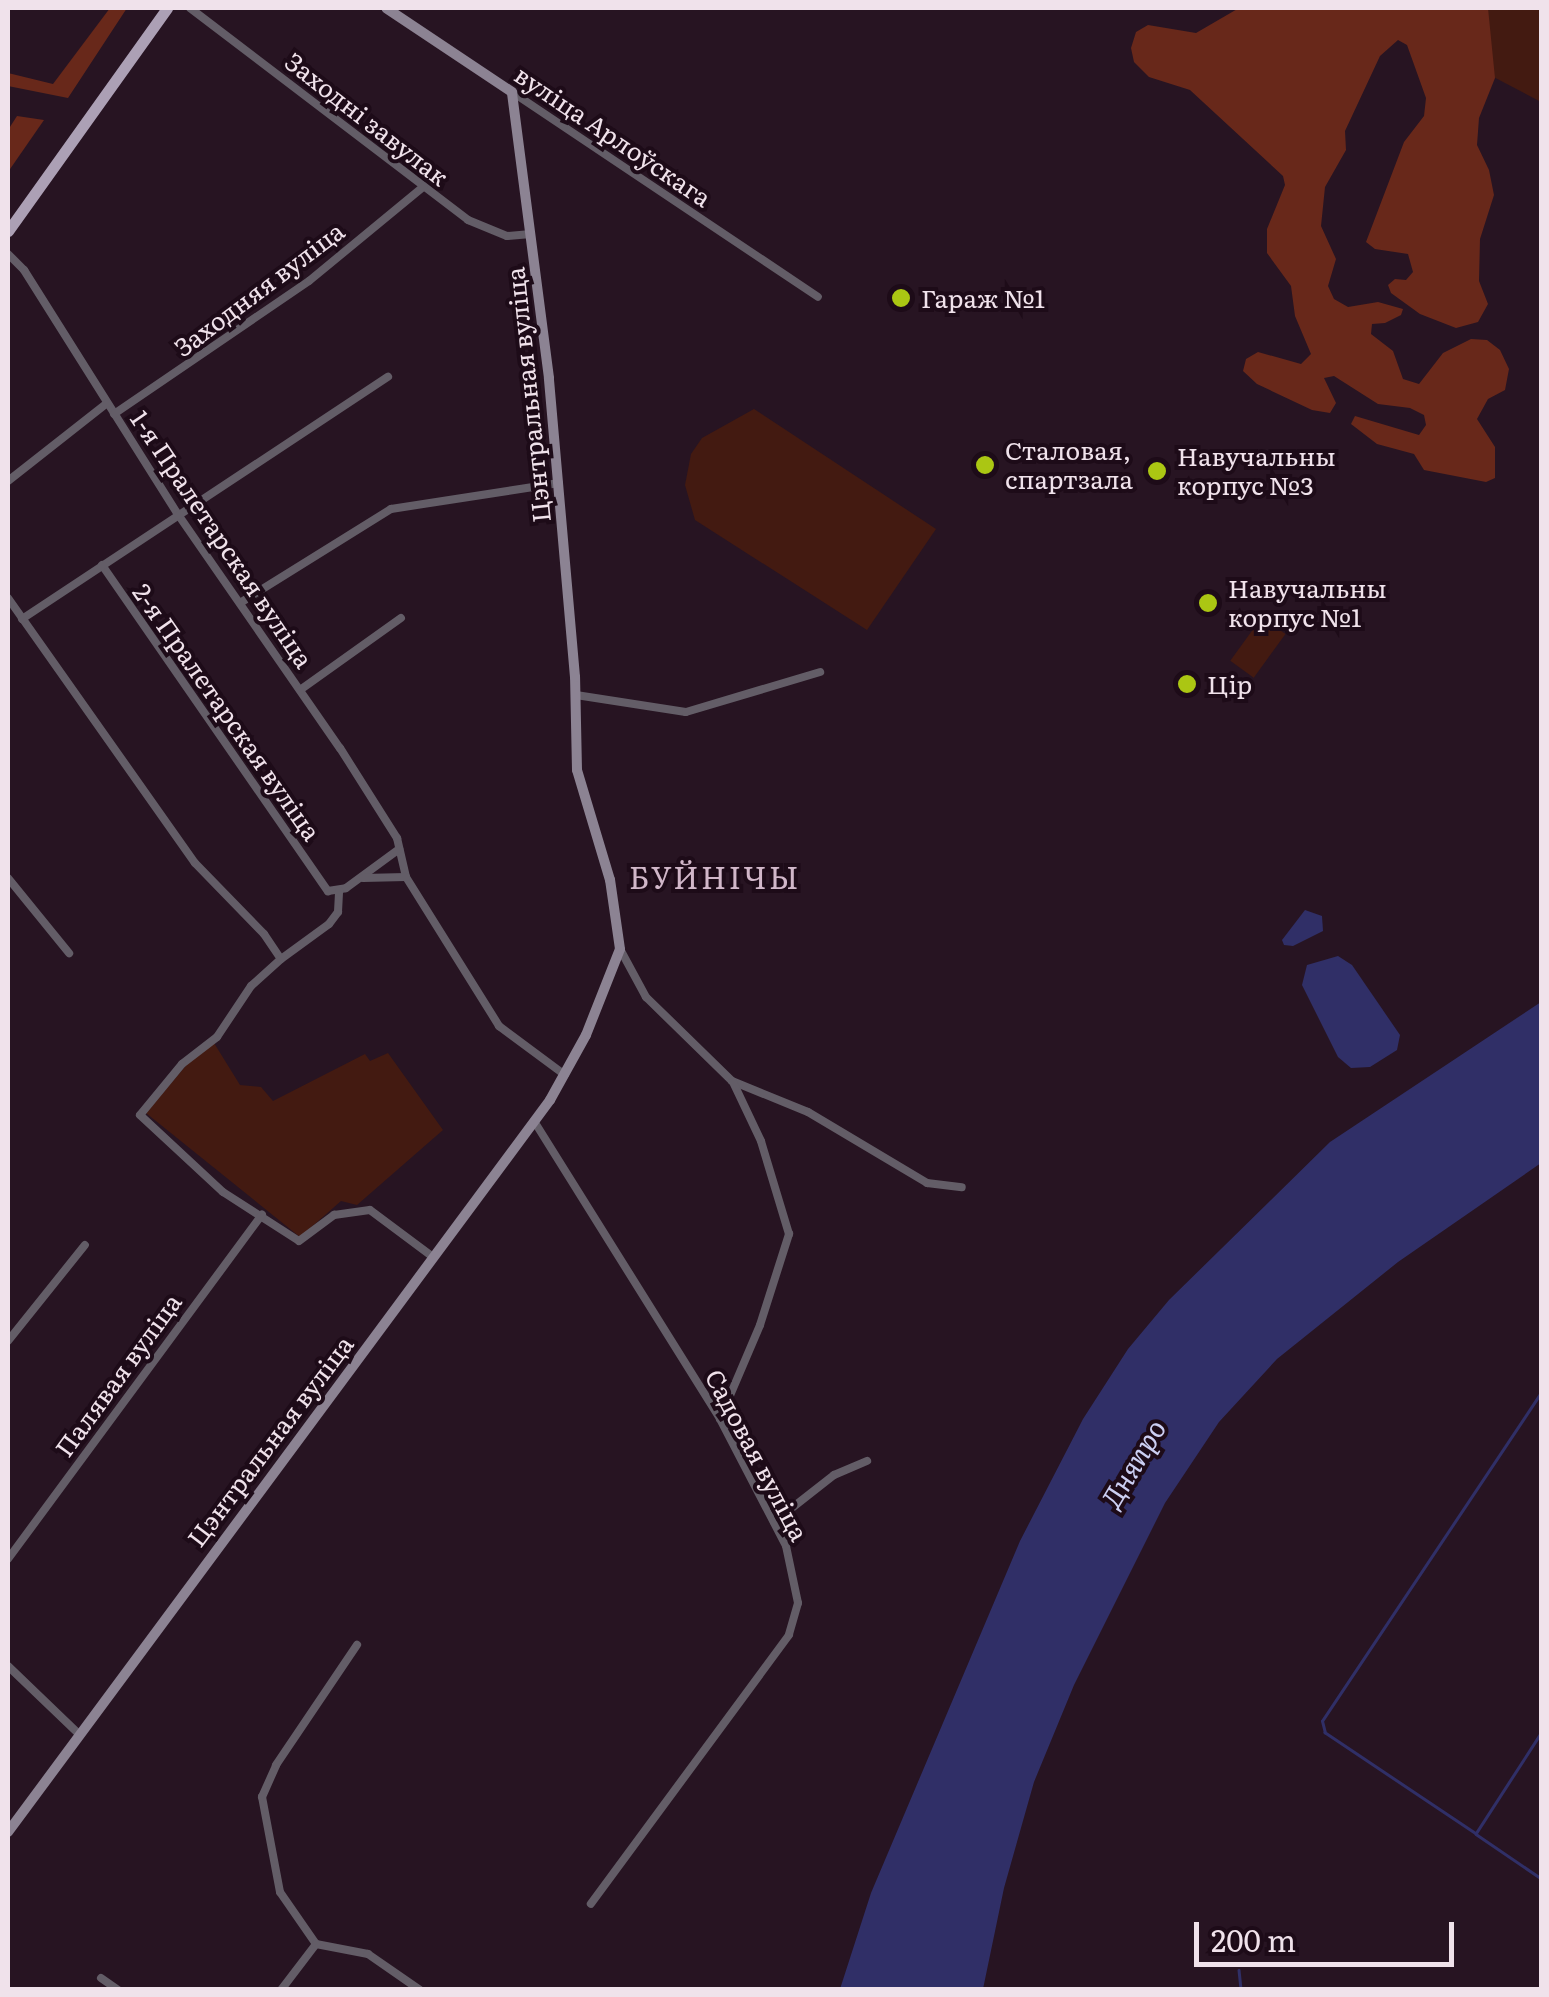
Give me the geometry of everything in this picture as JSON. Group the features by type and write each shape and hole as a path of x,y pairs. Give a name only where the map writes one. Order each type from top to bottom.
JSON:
{"main road":[{"path":"8,231 167,8"}],"street":[{"name":"Заходні завулак","path":"190,8 481,228 507,236 531,234"},
{"name":"вуліца Арлоўскага","path":"386,8 818,297"},
{"name":"Цэнтральная вуліца","path":"8,1832 566,1075 602,1000 620,949 610,880 577,770 576,695 559,483 512,92"},
{"name":"Заходняя вуліца","path":"114,414 309,281 422,187"},
{"name":"1-я Пралетарская вуліца","path":"8,254 47,304 177,512 397,838 398,849"},
{"path":"22,620 177,512 388,377"},
{"path":"8,480 107,403"},
{"path":"240,603 391,509 559,483"},
{"name":"2-я Пралетарская вуліца","path":"102,564 320,882 328,891 340,892"},
{"path":"8,598 195,863 242,909 281,959"},
{"path":"300,690 401,618"},
{"path":"576,695 686,712 820,672"},
{"path":"432,1257 370,1210 334,1215 299,1241 223,1192 140,1115 182,1064 217,1036 252,986 328,924 338,912 340,892 398,849 406,877 499,1026 566,1075"},
{"path":"359,880 406,877"},
{"path":"8,878 69,953"},
{"path":"620,949 646,997 732,1080 761,1141 788,1242 760,1325 720,1418"},
{"path":"732,1080 808,1112 927,1182 962,1188"},
{"name":"Садовая вуліца","path":"534,1121 720,1418 789,1555 798,1603 793,1628 592,1904"},
{"name":"Палявая вуліца","path":"8,1558 262,1215"},
{"path":"8,1341 85,1245"},
{"path":"774,1522 834,1475 866,1461"},
{"path":"356,1645 276,1765 262,1796 276,1883 316,1944 368,1954 420,1990"},
{"path":"8,1666 79,1734"},
{"path":"281,1990 316,1944"},
{"path":"102,1978 118,1990"}],"shaded area":[{"path":"110,8 127,8 68,98 8,86 8,73 53,84"},
{"path":"1239,8 1488,8 1495,78 1479,118 1477,145 1489,170 1494,195 1480,239 1479,281 1488,304 1478,322 1456,328 1420,314 1391,293 1388,285 1395,279 1406,280 1413,272 1408,254 1375,249 1366,242 1404,142 1424,116 1426,98 1407,45 1398,40 1380,56 1345,131 1346,150 1325,187 1321,226 1336,259 1328,286 1334,299 1348,307 1378,302 1403,309 1401,315 1385,323 1372,324 1371,334 1393,351 1403,379 1419,384 1443,353 1471,339 1487,340 1500,350 1509,369 1505,390 1488,399 1477,419 1495,447 1495,478 1486,482 1424,470 1414,454 1377,444 1351,424 1355,416 1419,435 1426,425 1424,415 1410,408 1378,404 1334,376 1324,378 1336,403 1330,413 1312,410 1257,384 1243,371 1246,359 1258,352 1301,364 1311,354 1295,316 1291,286 1267,253 1267,229 1285,185 1283,176 1190,90 1149,77 1134,62 1131,48 1136,32 1148,25 1196,33"},
{"path":"1362,8 1541,8 1541,102"},
{"path":"17,116 44,120 8,172 8,130"},
{"path":"754,409 936,529 867,630 695,520 685,485 691,454 702,438"},
{"path":"1262,617 1285,634 1254,678 1230,661"},
{"path":"214,1043 240,1085 261,1087 273,1101 365,1054 370,1061 388,1053 443,1130 357,1205 341,1201 300,1237 146,1113 189,1062"}],"water":[{"path":"1305,910 1322,916 1323,931 1293,946 1284,945 1282,940"},
{"path":"1338,956 1352,965 1400,1035 1397,1050 1370,1067 1351,1068 1338,1057 1302,985 1307,965"},
{"name":"Дняпро","path":"1541,1002 1541,1163 1398,1262 1277,1359 1219,1422 1165,1503 1074,1685 1034,1782 1004,1888 983,1989 840,1989 871,1893 1020,1541 1083,1419 1128,1349 1169,1300 1330,1142"}],"waterway":[{"path":"1476,1834 1325,1733 1322,1721 1542,1391"},
{"path":"1542,1732 1476,1834 1542,1879"},
{"path":"1239,1970 1241,1990"}],"place":[{"name":"Гараж №1","path":"901,298"},
{"name":"Сталовая, спартзала","path":"985,465"},
{"name":"Навучальны корпус №3","path":"1157,471"},
{"name":"Навучальны корпус №1","path":"1208,603"},
{"name":"Цір","path":"1187,684"}],"district":[{"name":"БУЙНІЧЫ","path":"715,876"}]}
